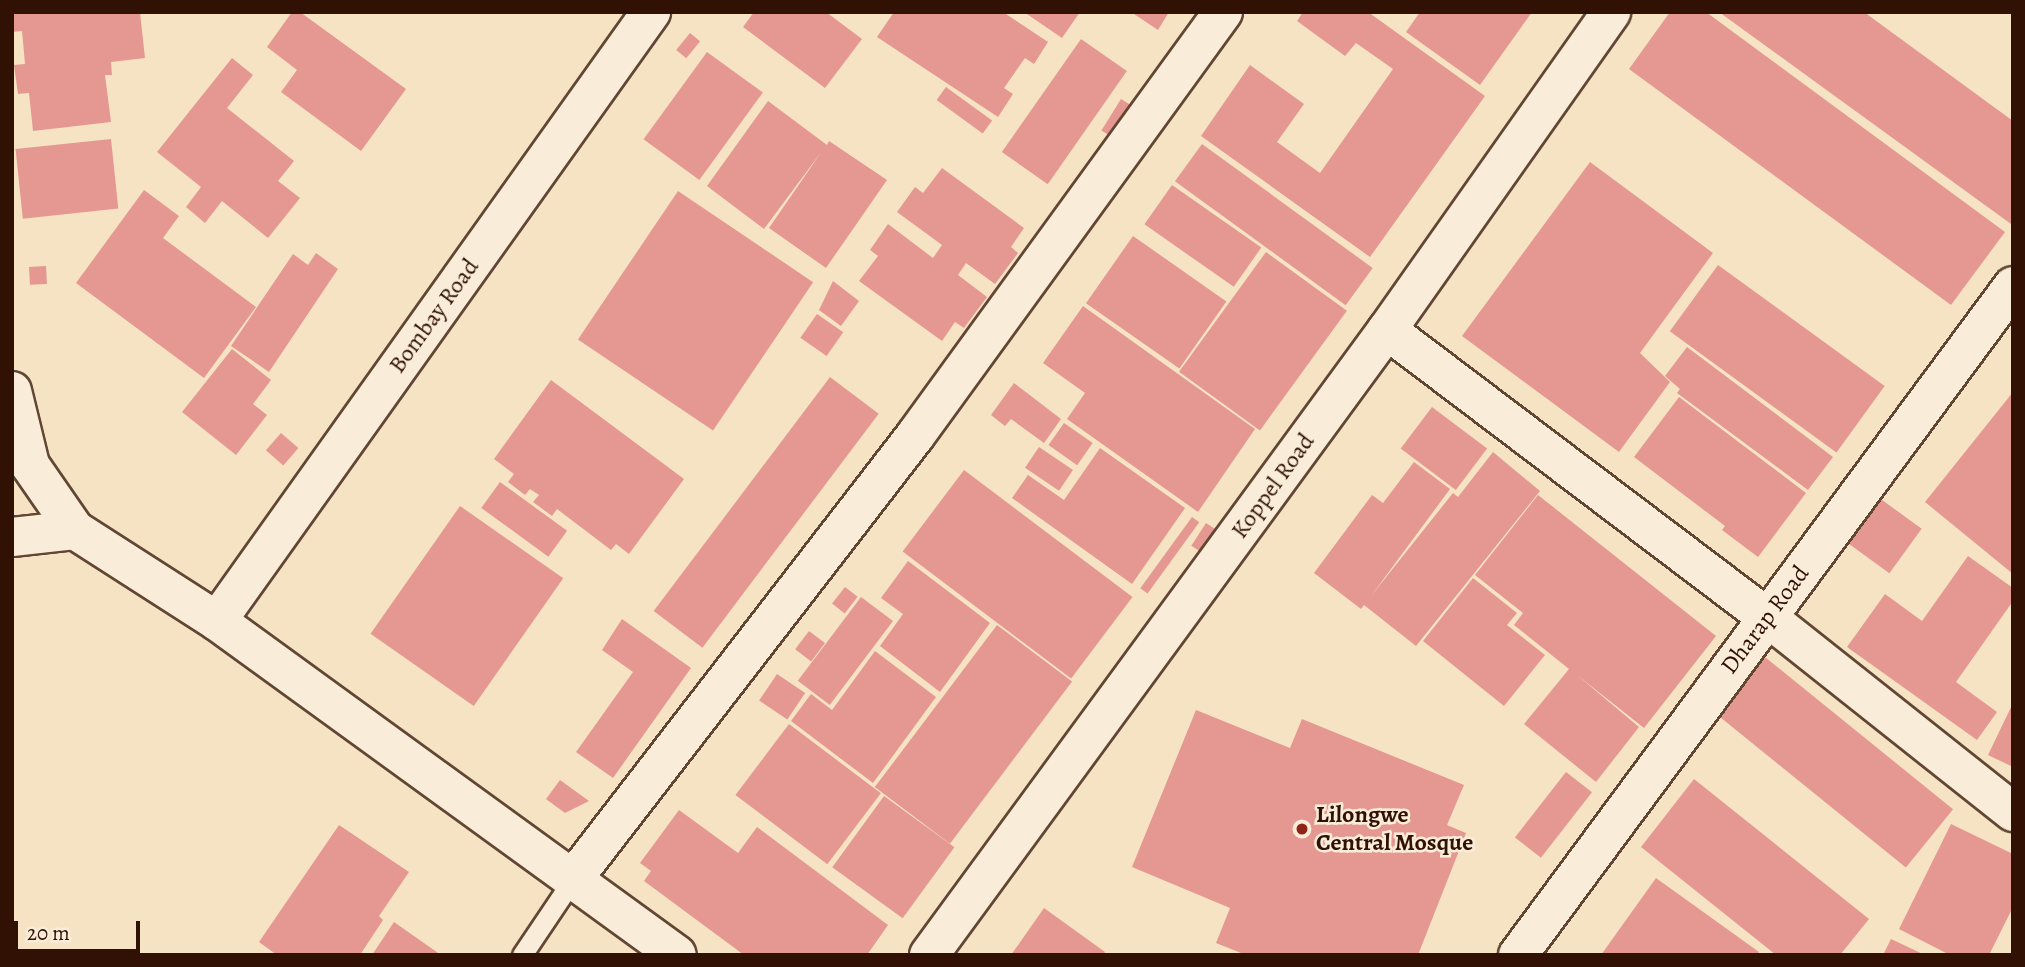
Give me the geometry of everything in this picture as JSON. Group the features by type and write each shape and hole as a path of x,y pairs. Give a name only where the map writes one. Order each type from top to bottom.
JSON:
{"street":[{"name":"Bombay Road","path":"217,621 651,12"},
{"path":"573,879 915,436 1223,12"},
{"name":"Koppel Road","path":"929,955 1387,330 1611,12"},
{"name":"Dharap Road","path":"1518,955 2013,286"},
{"path":"1387,330 1767,617 2013,812"},
{"path":"12,391 30,465 75,530 217,621 677,955"},
{"path":"12,537 75,530"}],"lane":[{"path":"522,955 573,879"}],"building":[{"path":"12,12 140,12 145,58 111,62 112,75 105,75 111,122 33,131 29,93 18,94 14,65 25,64 22,31 12,32"},
{"path":"292,12 300,12 406,89 361,151 281,92 297,70 267,47"},
{"path":"754,12 826,12 862,39 825,88 743,27"},
{"path":"894,12 1003,12 1048,42 1034,64 1025,58 1004,88 1013,94 998,117 877,37"},
{"path":"1024,12 1080,12 1062,38"},
{"path":"1131,12 1169,12 1158,30"},
{"path":"1303,12 1368,12 1485,96 1370,257 1201,136 1250,65 1304,104 1277,142 1320,173 1393,69 1356,43 1345,56 1297,21"},
{"path":"1420,12 1532,12 1480,85 1406,32"},
{"path":"1670,12 1706,12 2005,232 1951,305 1629,69"},
{"path":"1719,12 1864,12 2013,121 2011,224"},
{"path":"690,33 700,41 686,58 676,50"},
{"path":"1081,39 1127,71 1048,184 1002,152"},
{"path":"707,52 763,93 699,180 644,139"},
{"path":"232,58 253,75 227,108 294,161 278,181 300,198 268,238 222,201 205,223 186,207 201,187 157,152"},
{"path":"946,87 992,121 983,133 937,100"},
{"path":"1121,99 1137,109 1118,140 1101,130"},
{"path":"768,101 827,145 829,141 887,180 826,268 769,228 822,151 764,229 707,186"},
{"path":"111,139 118,209 23,219 16,149"},
{"path":"1202,144 1373,268 1346,305 1175,181"},
{"path":"1590,162 1713,253 1640,353 1670,382 1619,452 1462,336"},
{"path":"942,168 1024,228 1011,247 1018,253 995,284 966,263 958,275 987,297 964,328 955,322 942,341 859,281 878,256 870,250 888,224 933,258 942,245 897,212 915,187 923,193"},
{"path":"1172,185 1261,248 1234,287 1144,224"},
{"path":"144,190 179,216 163,238 256,307 204,378 76,283"},
{"path":"678,191 813,282 713,431 578,339"},
{"path":"1133,236 1226,301 1179,369 1086,303"},
{"path":"1266,252 1347,311 1260,431 1179,372"},
{"path":"316,253 338,269 269,372 231,346 293,254 308,265"},
{"path":"1718,265 1885,386 1836,452 1670,331"},
{"path":"46,266 47,284 30,285 29,267"},
{"path":"833,281 859,301 841,326 819,310"},
{"path":"1083,306 1255,429 1198,512 1067,419 1085,393 1043,363"},
{"path":"817,314 843,332 827,356 800,338"},
{"path":"1687,347 1833,457 1808,490 1677,393 1680,389 1665,376"},
{"path":"232,349 271,380 253,404 267,415 236,455 182,412"},
{"path":"830,377 879,414 702,648 654,611"},
{"path":"551,380 684,479 629,554 616,544 611,550 557,509 552,516 533,502 539,495 530,489 525,495 508,482 514,474 494,459"},
{"path":"1014,383 1061,419 1044,443 1011,419 1005,426 991,415"},
{"path":"2013,392 2013,574 1925,502"},
{"path":"1679,397 1806,493 1758,557 1722,530 1725,526 1634,457"},
{"path":"1432,407 1487,449 1456,490 1401,449"},
{"path":"1064,423 1093,443 1077,465 1049,445"},
{"path":"281,433 298,448 283,465 266,450"},
{"path":"1039,447 1073,470 1059,491 1025,468"},
{"path":"1100,448 1185,508 1132,584 1012,498 1028,475 1064,500"},
{"path":"1493,452 1540,491 1416,646 1364,605 1361,609 1314,573 1372,495 1383,503 1414,462 1450,489 1371,596 1453,493 1458,497"},
{"path":"964,470 1133,597 1071,678 903,551"},
{"path":"500,482 567,531 548,557 481,508"},
{"path":"1538,495 1716,636 1644,728 1577,675 1639,727 1596,782 1524,724 1569,669 1514,625 1523,613 1475,575"},
{"path":"1878,497 1922,529 1889,573 1846,541"},
{"path":"460,506 563,578 474,706 371,634"},
{"path":"1192,517 1199,522 1148,593 1140,588"},
{"path":"1206,523 1223,534 1208,557 1191,546"},
{"path":"1968,556 2013,588 2013,601 1956,682 1997,712 1977,740 1847,647 1885,594 1922,621"},
{"path":"908,561 990,623 940,692 880,646 903,614 881,598"},
{"path":"1473,578 1517,613 1507,625 1545,655 1504,706 1423,641"},
{"path":"845,587 858,597 845,613 832,604"},
{"path":"861,597 893,621 830,705 798,681"},
{"path":"622,619 691,668 613,778 576,752 633,672 602,650"},
{"path":"997,625 1072,682 950,844 875,787"},
{"path":"809,631 825,643 811,661 795,649"},
{"path":"875,651 936,697 873,783 791,721 811,694 832,710"},
{"path":"1765,657 1953,809 1906,868 1718,715"},
{"path":"777,674 805,693 787,720 759,701"},
{"path":"2013,703 2013,763 2011,766 1988,755"},
{"name":"Lilongwe Central Mosque","path":"1196,710 1290,748 1302,719 1464,785 1447,825 1466,833 1418,955 1246,955 1216,943 1230,908 1132,867"},
{"path":"789,724 881,793 827,864 735,795"},
{"path":"1566,772 1592,792 1541,858 1515,837"},
{"path":"1694,779 1869,919 1840,955 1776,955 1641,847"},
{"path":"560,780 589,801 565,813 546,799"},
{"path":"884,796 954,847 903,918 832,867"},
{"path":"679,810 738,853 757,827 888,925 867,955 744,955 644,881 651,871 640,863"},
{"path":"1951,824 2013,854 2013,907 1989,955 1950,955 1899,929"},
{"path":"339,825 409,872 379,916 383,920 360,955 277,955 259,942"},
{"path":"1656,878 1759,952 1757,955 1601,955"},
{"path":"1044,908 1105,952 1103,955 1011,955"},
{"path":"394,922 441,955 372,955"},
{"path":"1891,939 1925,955 1883,955"}],"place":[{"name":"Lilongwe Central Mosque","path":"1302,829"}]}
